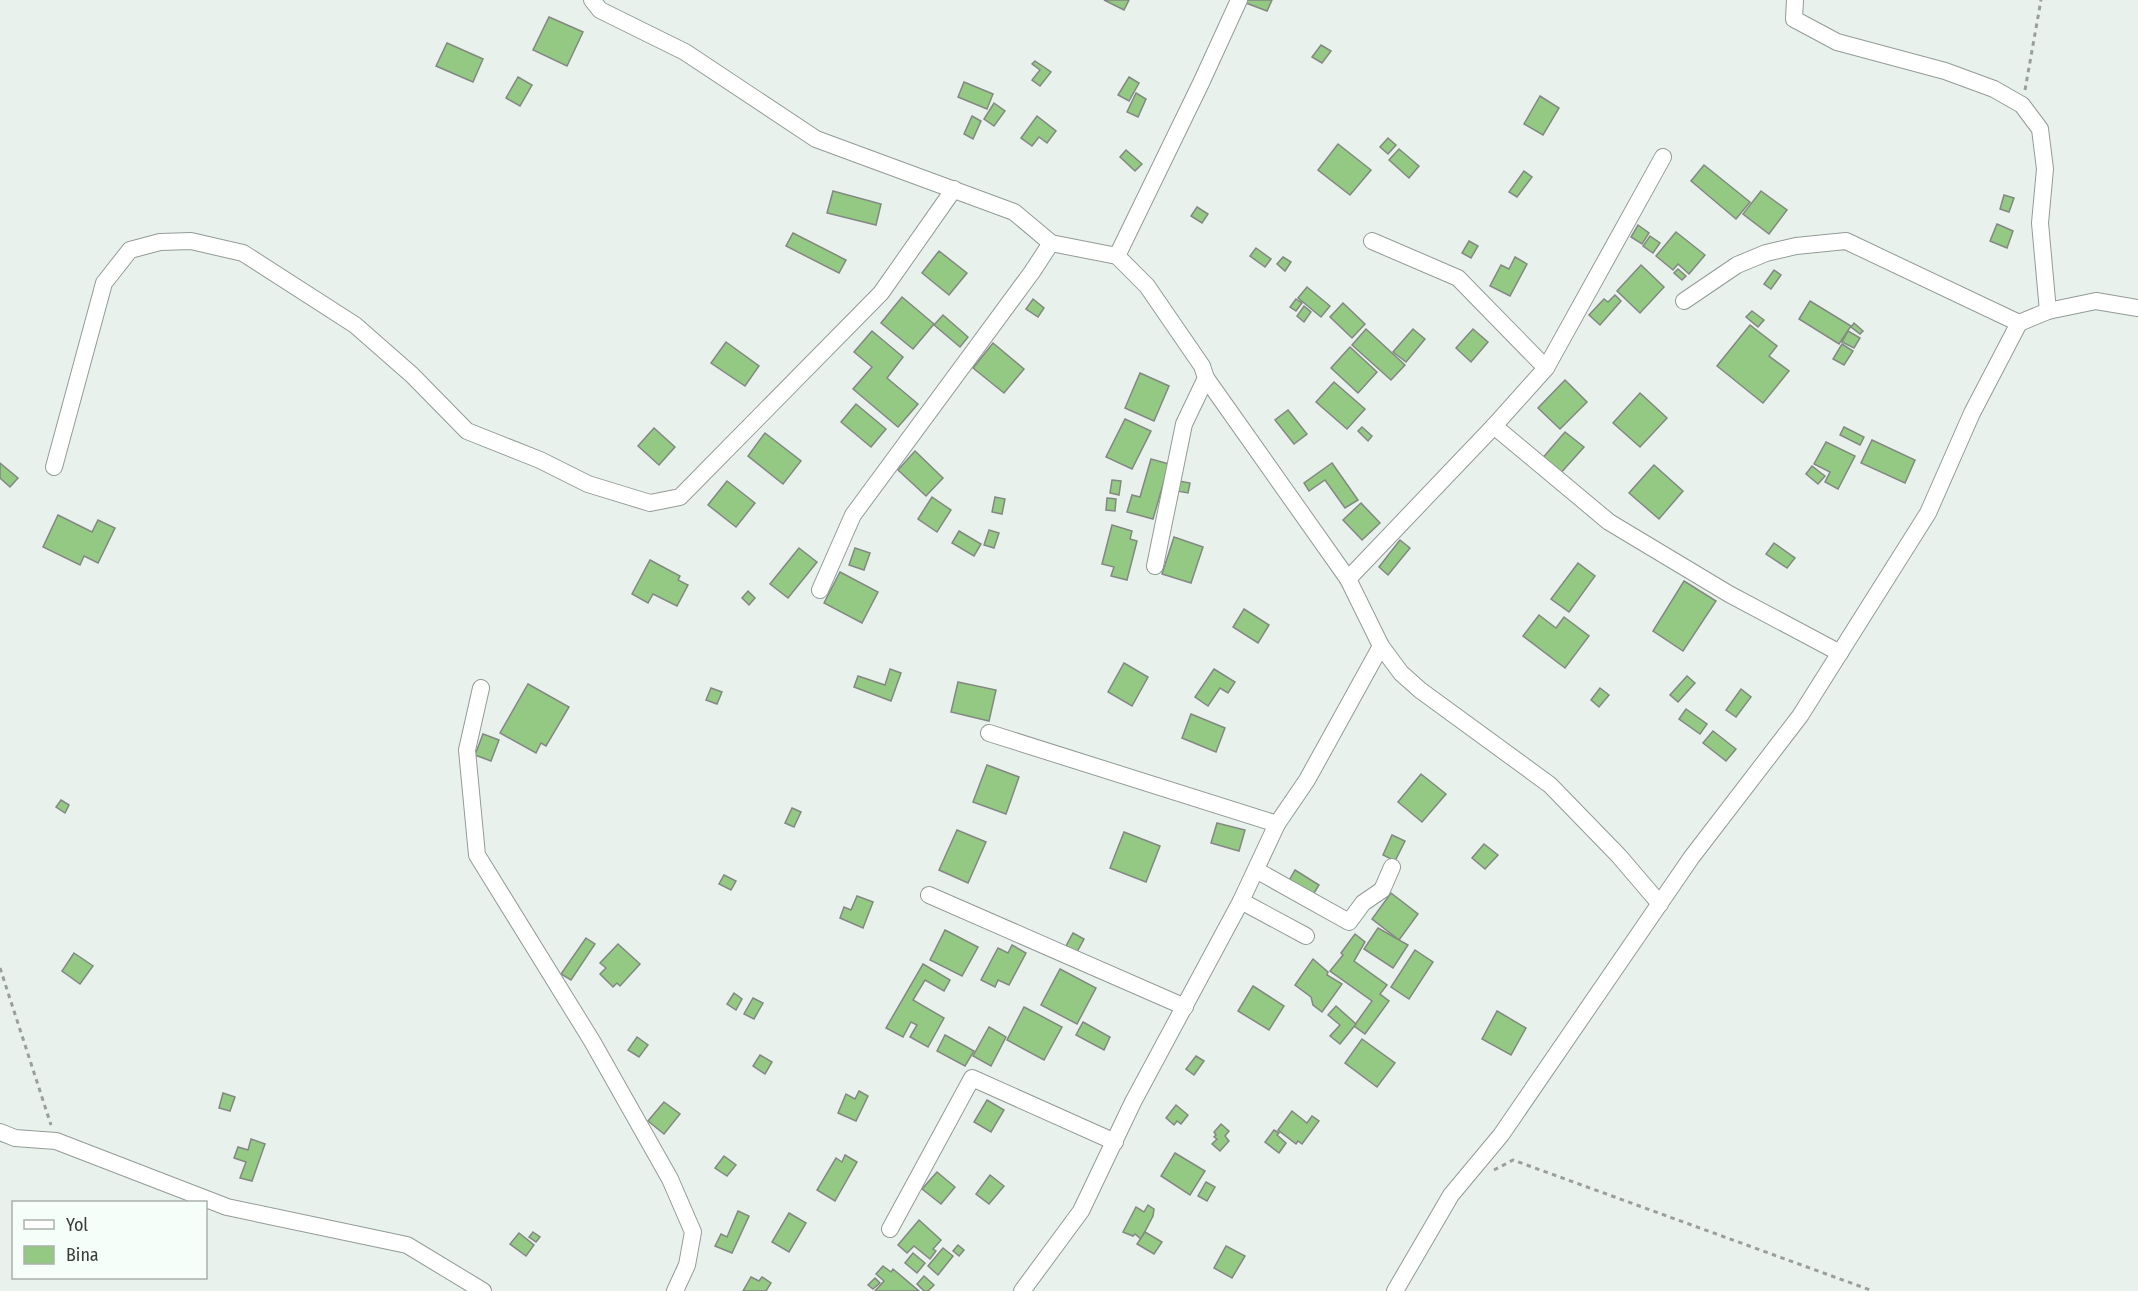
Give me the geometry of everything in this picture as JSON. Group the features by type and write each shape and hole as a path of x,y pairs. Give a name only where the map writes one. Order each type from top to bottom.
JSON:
{"street":[{"path":"592,0 600,10 685,52 816,139 1014,212 1051,243 1117,256 1147,286 1202,366 1206,378 1348,579 1381,646 1401,673 1420,690 1550,785 1619,856 1660,904"},
{"path":"1117,256 1239,0"},
{"path":"1795,0 1794,19 1837,42 1945,71 1994,89 2022,105 2040,129 2045,169 2040,223 2048,311"},
{"path":"1348,579 1546,368 1663,157"},
{"path":"54,467 104,283 130,250 160,242 191,241 243,254 355,325 412,375 466,431 540,460 588,484 650,503 680,496 881,293 954,189"},
{"path":"1372,241 1458,278 1546,368"},
{"path":"1684,300 1737,265 1766,253 1796,246 1846,241 2019,323"},
{"path":"820,590 853,515 1051,243"},
{"path":"1395,1291 1451,1196 1501,1135 1691,858 1800,716 1928,513 1972,413 2019,323 2048,311 2096,301 2138,308"},
{"path":"1155,566 1184,424 1206,378"},
{"path":"1494,426 1609,522 1729,594 1840,653"},
{"path":"1022,1291 1081,1211 1133,1102 1241,901 1277,824 1307,780 1381,646"},
{"path":"481,688 467,750 477,855 592,1041 670,1179 693,1232 687,1265 675,1291"},
{"path":"988,733 1277,824"},
{"path":"1256,870 1349,922 1363,903 1382,890 1392,867"},
{"path":"929,895 1185,1007"},
{"path":"1241,901 1306,936"},
{"path":"890,1229 972,1077 1115,1142"},
{"path":"0,1132 15,1138 56,1141 227,1208 407,1245 483,1291"}],"path":[{"path":"2022,105 2041,0"},
{"path":"0,968 56,1141"},
{"path":"1492,1172 1513,1160 1873,1291"}],"building":[{"path":"1104,0 1129,0 1124,10"},
{"path":"1247,0 1272,0 1267,11 1246,3"},
{"path":"549,17 583,32 567,66 533,50"},
{"path":"447,43 483,59 473,82 436,66"},
{"path":"1321,45 1331,51 1322,63 1312,57"},
{"path":"1035,61 1051,72 1040,86 1032,80 1040,70 1032,64"},
{"path":"518,77 532,85 520,106 506,98"},
{"path":"1129,77 1139,83 1129,101 1118,95"},
{"path":"964,82 993,94 987,109 958,97"},
{"path":"1136,93 1146,99 1138,117 1127,112"},
{"path":"1540,96 1559,108 1543,135 1524,124"},
{"path":"994,103 1005,111 994,126 984,119"},
{"path":"972,116 981,121 973,139 964,134"},
{"path":"1037,116 1056,131 1047,143 1039,137 1032,146 1021,138"},
{"path":"1388,138 1396,145 1388,154 1380,147"},
{"path":"1338,144 1371,170 1350,195 1318,170"},
{"path":"1399,149 1419,166 1409,178 1389,160"},
{"path":"1126,150 1142,164 1135,171 1120,157"},
{"path":"1704,165 1750,202 1736,219 1691,181"},
{"path":"1524,171 1532,177 1517,197 1509,192"},
{"path":"833,191 881,204 876,225 827,213"},
{"path":"1761,191 1787,210 1769,234 1743,214"},
{"path":"2004,195 2014,198 2009,212 2000,209"},
{"path":"1197,207 1208,214 1202,223 1191,216"},
{"path":"1997,224 2013,231 2007,248 1990,241"},
{"path":"1638,225 1649,233 1642,244 1631,237"},
{"path":"1676,232 1705,255 1689,274 1678,264 1673,270 1656,256"},
{"path":"793,233 846,260 839,273 786,246"},
{"path":"1650,236 1660,243 1653,253 1643,246"},
{"path":"1469,241 1478,246 1471,258 1462,253"},
{"path":"1256,248 1271,259 1265,267 1250,256"},
{"path":"939,251 967,273 949,295 922,273"},
{"path":"1283,257 1291,262 1285,271 1277,264"},
{"path":"1515,257 1527,264 1510,296 1490,286 1501,265 1509,269"},
{"path":"1641,265 1664,287 1640,313 1617,291"},
{"path":"1678,269 1686,276 1682,280 1674,273"},
{"path":"1774,270 1781,275 1771,289 1764,284"},
{"path":"1307,287 1330,306 1321,317 1298,298"},
{"path":"1615,295 1621,301 1600,325 1589,315 1604,299 1608,302"},
{"path":"902,297 934,324 913,349 881,323"},
{"path":"1033,299 1044,308 1038,317 1026,309"},
{"path":"1296,299 1302,303 1296,311 1290,307"},
{"path":"1810,301 1851,326 1839,344 1799,319"},
{"path":"1343,303 1365,324 1352,338 1330,317"},
{"path":"1304,306 1311,312 1304,322 1297,316"},
{"path":"1752,311 1764,320 1758,327 1746,317"},
{"path":"943,315 968,337 960,347 934,325"},
{"path":"1854,323 1863,331 1860,334 1851,327"},
{"path":"1750,325 1777,346 1769,356 1789,371 1763,403 1717,366"},
{"path":"1366,329 1405,365 1391,380 1352,345"},
{"path":"1413,329 1425,339 1406,362 1393,352"},
{"path":"1473,329 1488,342 1471,362 1456,348"},
{"path":"872,331 903,357 887,378 918,404 898,427 853,389 872,367 854,352"},
{"path":"1848,331 1860,338 1854,348 1842,342"},
{"path":"726,342 759,366 745,386 711,363"},
{"path":"993,343 1024,369 1004,393 973,368"},
{"path":"1842,344 1853,351 1844,365 1833,359"},
{"path":"1350,347 1377,372 1358,393 1331,368"},
{"path":"1140,373 1169,386 1154,421 1125,408"},
{"path":"1565,380 1587,402 1560,429 1538,408"},
{"path":"1334,382 1365,409 1347,429 1316,402"},
{"path":"1640,393 1667,418 1640,447 1613,423"},
{"path":"856,404 886,429 871,447 841,422"},
{"path":"1288,410 1307,434 1294,444 1275,420"},
{"path":"1125,419 1151,431 1132,469 1106,457"},
{"path":"1362,427 1372,436 1368,441 1358,431"},
{"path":"1844,427 1864,437 1860,445 1840,435"},
{"path":"654,428 675,447 659,465 638,446"},
{"path":"1565,432 1584,447 1559,475 1541,460"},
{"path":"765,433 801,461 783,484 748,456"},
{"path":"1872,440 1915,460 1905,483 1861,463"},
{"path":"1826,442 1855,456 1838,489 1825,482 1830,472 1814,464"},
{"path":"915,451 943,478 926,496 898,470"},
{"path":"1151,459 1169,464 1153,519 1127,512 1132,495 1140,497"},
{"path":"0,463 18,478 10,487 0,478"},
{"path":"1332,463 1358,500 1345,508 1325,480 1309,491 1304,483"},
{"path":"1654,465 1683,491 1659,519 1629,493"},
{"path":"1812,466 1825,476 1818,484 1806,474"},
{"path":"1112,480 1121,481 1119,495 1110,493"},
{"path":"727,481 755,503 736,527 708,505"},
{"path":"1179,481 1190,483 1188,493 1177,491"},
{"path":"932,497 951,510 937,532 918,519"},
{"path":"995,497 1005,499 1002,514 992,512"},
{"path":"1107,498 1116,499 1115,511 1106,510"},
{"path":"1361,503 1380,523 1362,540 1343,520"},
{"path":"58,515 92,532 98,520 115,528 98,563 84,556 80,565 43,547"},
{"path":"1112,525 1132,531 1130,539 1137,541 1127,580 1111,576 1114,567 1102,564"},
{"path":"989,530 999,533 994,548 984,545"},
{"path":"959,531 981,544 974,556 952,543"},
{"path":"1174,537 1203,547 1191,583 1162,574"},
{"path":"1400,540 1410,548 1388,575 1379,567"},
{"path":"1774,543 1795,558 1787,568 1766,554"},
{"path":"799,548 817,562 788,598 770,584"},
{"path":"855,548 870,553 864,570 849,565"},
{"path":"650,560 680,576 678,580 688,585 677,606 653,594 648,603 632,594"},
{"path":"1578,563 1595,576 1569,612 1551,599"},
{"path":"840,572 878,592 862,623 824,603"},
{"path":"1684,581 1716,601 1683,651 1653,631"},
{"path":"748,591 755,598 749,605 742,598"},
{"path":"1244,609 1269,625 1258,643 1233,627"},
{"path":"1539,615 1556,628 1564,617 1589,636 1565,668 1523,636"},
{"path":"1124,663 1148,677 1132,706 1108,692"},
{"path":"890,669 901,673 891,701 854,687 858,676 885,685"},
{"path":"1214,669 1235,682 1228,693 1220,688 1208,706 1195,697"},
{"path":"1687,676 1695,683 1678,702 1670,695"},
{"path":"958,682 996,690 989,721 951,712"},
{"path":"528,684 569,707 546,746 541,743 536,753 500,733"},
{"path":"711,688 722,692 717,704 706,700"},
{"path":"1600,688 1609,695 1599,707 1591,700"},
{"path":"1741,689 1751,697 1736,717 1726,710"},
{"path":"1686,709 1707,724 1700,734 1679,719"},
{"path":"1191,714 1225,728 1216,752 1182,738"},
{"path":"1713,731 1736,749 1726,761 1703,743"},
{"path":"483,734 499,740 491,761 475,755"},
{"path":"987,765 1019,777 1006,814 973,802"},
{"path":"1421,774 1446,794 1422,822 1398,802"},
{"path":"61,800 69,805 65,813 56,807"},
{"path":"792,808 801,812 794,827 785,823"},
{"path":"1217,823 1245,830 1239,851 1211,843"},
{"path":"957,830 986,842 968,883 939,870"},
{"path":"1124,832 1160,846 1146,882 1110,868"},
{"path":"1392,835 1405,841 1395,861 1383,855"},
{"path":"1484,844 1498,855 1485,869 1472,858"},
{"path":"1295,870 1319,885 1311,898 1287,884"},
{"path":"724,875 736,881 731,890 719,884"},
{"path":"1391,893 1418,914 1399,940 1372,919"},
{"path":"857,896 873,902 863,928 840,918 844,907 851,910"},
{"path":"1378,928 1408,945 1393,968 1364,949"},
{"path":"945,930 978,947 962,976 930,960"},
{"path":"1073,933 1084,939 1077,952 1066,946"},
{"path":"1355,934 1365,942 1354,961 1387,985 1380,994 1389,1001 1365,1034 1354,1026 1372,1001 1330,971 1343,955 1341,953"},
{"path":"586,938 595,944 571,980 561,974"},
{"path":"618,944 640,964 620,986 617,983 613,987 600,974 606,968 600,963"},
{"path":"1012,945 1026,953 1009,985 998,980 995,987 981,980 998,948 1008,953"},
{"path":"1415,950 1433,962 1409,999 1391,987"},
{"path":"74,953 93,966 80,984 62,971"},
{"path":"1313,959 1328,972 1327,975 1342,984 1322,1012 1313,1005 1311,997 1295,985"},
{"path":"923,964 950,980 944,991 925,980 913,1000 944,1018 928,1047 910,1037 917,1025 911,1022 903,1037 886,1028"},
{"path":"1060,969 1096,988 1077,1024 1041,1005"},
{"path":"1253,986 1284,1006 1269,1030 1238,1011"},
{"path":"734,993 742,999 736,1010 727,1004"},
{"path":"753,998 763,1003 754,1019 744,1014"},
{"path":"1336,1006 1356,1024 1340,1044 1330,1036 1340,1025 1328,1015"},
{"path":"1024,1007 1062,1027 1044,1060 1007,1040"},
{"path":"1497,1011 1526,1028 1511,1055 1482,1039"},
{"path":"1083,1022 1110,1037 1104,1050 1076,1035"},
{"path":"989,1027 1006,1037 991,1066 973,1056"},
{"path":"945,1035 974,1051 965,1066 937,1051"},
{"path":"637,1037 648,1045 639,1057 628,1050"},
{"path":"1362,1039 1395,1063 1377,1087 1345,1063"},
{"path":"760,1055 772,1062 765,1074 753,1066"},
{"path":"1196,1056 1204,1061 1194,1075 1186,1069"},
{"path":"859,1091 868,1096 856,1121 838,1113 846,1094 855,1099"},
{"path":"223,1093 235,1097 230,1111 219,1108"},
{"path":"987,1100 1004,1110 991,1132 974,1122"},
{"path":"664,1102 680,1114 664,1134 648,1121"},
{"path":"1176,1105 1188,1115 1181,1124 1177,1121 1174,1125 1166,1118"},
{"path":"1292,1111 1307,1123 1312,1116 1319,1121 1302,1144 1298,1141 1296,1144 1278,1130"},
{"path":"1221,1124 1229,1131 1225,1136 1229,1141 1220,1151 1212,1144 1217,1139 1214,1137 1216,1135 1214,1132"},
{"path":"1274,1130 1286,1143 1279,1153 1265,1142"},
{"path":"251,1139 265,1144 252,1181 240,1178 246,1162 234,1158 238,1147 248,1150"},
{"path":"1175,1153 1205,1171 1190,1195 1161,1176"},
{"path":"845,1155 857,1162 835,1201 817,1190 836,1158 842,1162"},
{"path":"724,1156 736,1165 727,1176 715,1168"},
{"path":"937,1172 955,1187 941,1204 922,1189"},
{"path":"990,1175 1004,1186 989,1204 976,1194"},
{"path":"1206,1182 1215,1187 1207,1201 1198,1196"},
{"path":"1148,1205 1154,1209 1153,1216 1141,1239 1135,1234 1133,1236 1123,1232 1136,1207 1144,1212"},
{"path":"738,1211 749,1216 732,1253 715,1246 721,1234 727,1237"},
{"path":"789,1213 806,1223 789,1252 772,1242"},
{"path":"919,1220 941,1240 933,1249 936,1251 930,1259 914,1246 907,1253 898,1245"},
{"path":"533,1232 540,1237 536,1242 529,1237"},
{"path":"1145,1232 1162,1242 1154,1254 1137,1244"},
{"path":"519,1233 534,1245 526,1256 510,1244"},
{"path":"958,1245 964,1250 959,1256 953,1251"},
{"path":"1226,1246 1245,1256 1232,1278 1214,1268"},
{"path":"943,1248 953,1256 938,1275 928,1266"},
{"path":"913,1253 925,1263 917,1273 905,1263"},
{"path":"883,1266 891,1272 893,1269 919,1291 875,1291 884,1281 876,1274"},
{"path":"924,1276 934,1285 928,1291 924,1291 917,1284"},
{"path":"751,1277 759,1281 762,1277 771,1283 766,1291 743,1291"},
{"path":"875,1278 880,1283 873,1289 868,1285"}]}
